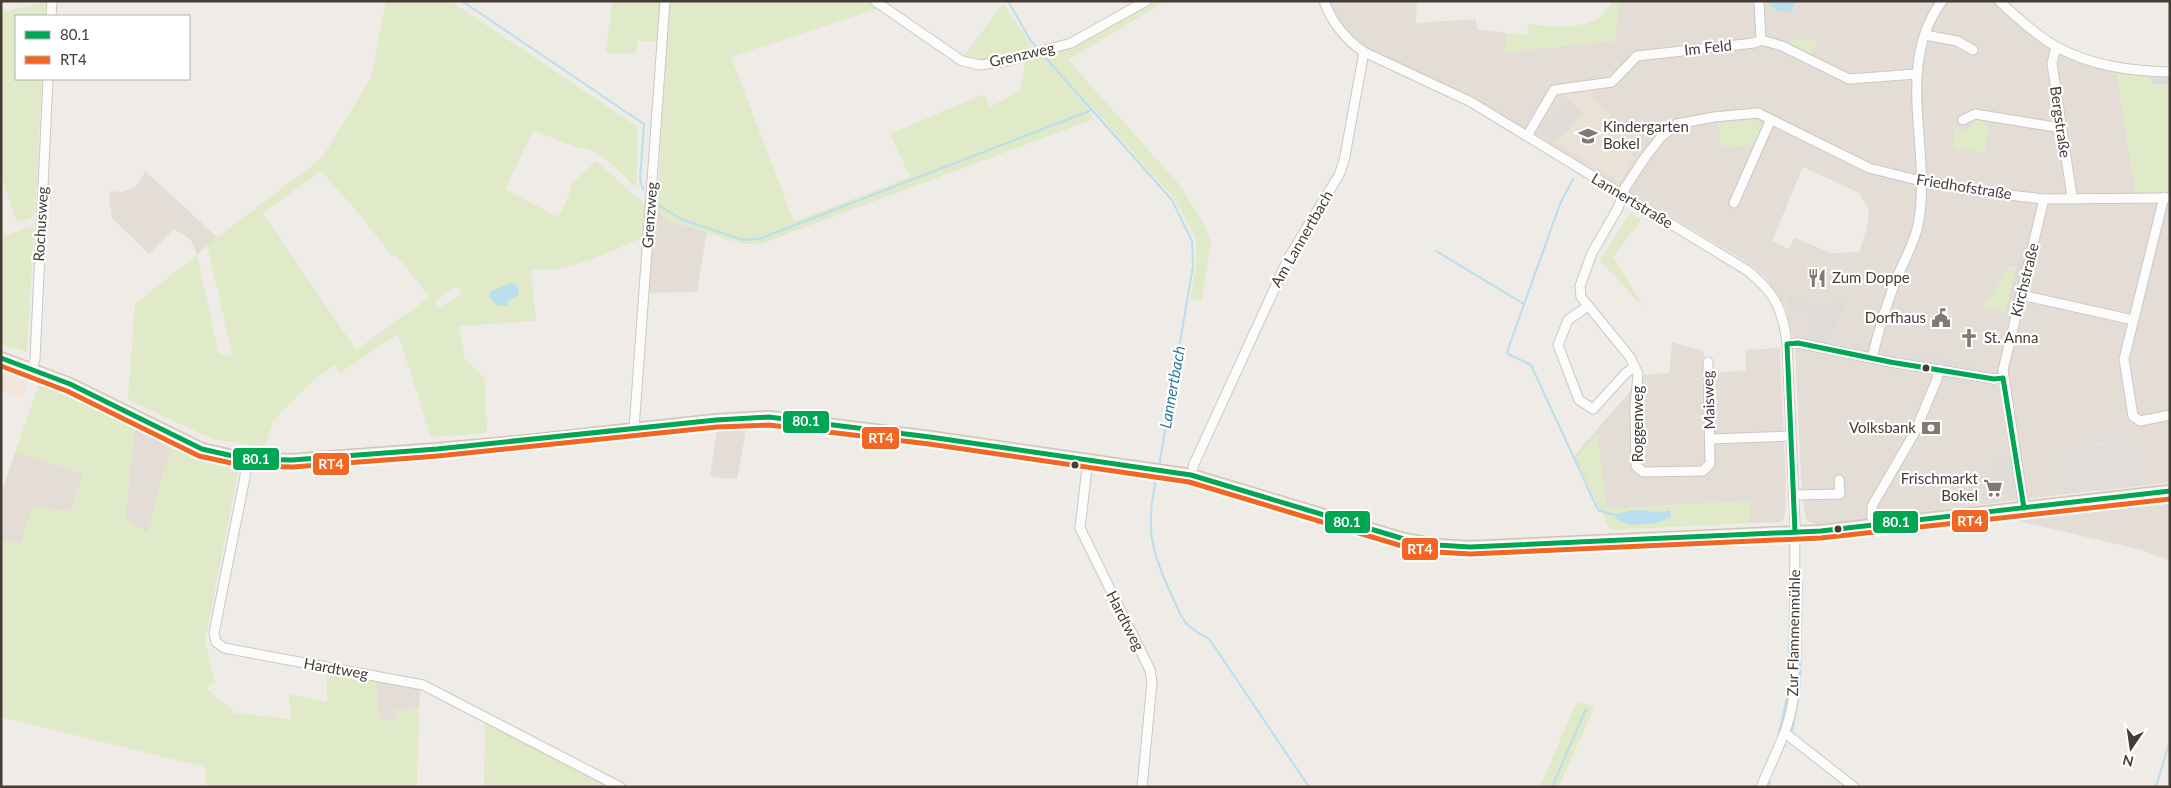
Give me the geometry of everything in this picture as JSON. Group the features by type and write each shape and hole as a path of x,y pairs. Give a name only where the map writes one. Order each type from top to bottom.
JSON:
{"main road":[{"path":"1,358 32,368 70,384 182,440 222,454 246,459 292,460 526,442 716,420 769,417 1165,470 1191,475 1404,539 1437,545 1470,547 1795,532 1872,526 2170,491"}],"street":[{"path":"52,1 52,15"},
{"name":"Grenzweg","path":"634,429 665,1"},
{"name":"Grenzweg","path":"875,1 962,61 980,65 1002,62 1047,50 1086,36 1146,1"},
{"name":"Lannertstraße","path":"1324,1 1340,32 1364,52 1471,102 1748,271 1763,283 1780,309 1788,344 1795,532"},
{"path":"1759,1 1761,40"},
{"path":"1872,358 1882,315 1918,225 1921,181 1916,74 1919,53 1928,24 1942,1"},
{"path":"1999,1 2056,46 2088,61 2114,67 2170,72"},
{"path":"1925,35 1957,42 1973,50"},
{"name":"Im Feld","path":"1527,136 1554,90 1612,82 1637,56 1754,43 1761,40 1782,46 1849,79 1916,74"},
{"name":"Bergstraße","path":"2056,46 2052,63 2072,197"},
{"name":"Am Lannertbach","path":"1191,475 1194,464 1288,257 1339,175 1344,161 1361,57 1364,52"},
{"name":"Rochusweg","path":"32,368 48,80"},
{"name":"Friedhofstraße","path":"1623,196 1646,156 1661,137 1678,124 1743,113 1758,113 1869,168 1921,181 1982,192 2044,199 2072,197 2167,198"},
{"path":"1964,120 1975,114 2061,128"},
{"path":"1734,203 1772,119"},
{"name":"Roggenweg","path":"1623,196 1592,253 1580,286 1581,297 1630,357 1638,374 1635,408 1636,466 1638,470 1643,472 1703,471 1710,464 1710,439"},
{"path":"2167,198 2124,359 2133,416 2140,421 2170,415"},
{"name":"Kirchstraße","path":"2024,508 2003,370 2044,199"},
{"path":"2021,295 2133,320"},
{"path":"1588,306 1568,320 1558,345 1579,400 1593,409 1626,373 1634,367"},
{"path":"1788,344 1798,343 1994,379 2003,378"},
{"name":"Maisweg","path":"1708,362 1710,439"},
{"path":"1872,526 1872,506 1915,432 1937,379 1939,369"},
{"path":"1710,439 1791,436"},
{"name":"Hardtweg","path":"246,459 245,477 214,633 216,642 224,648 423,685 620,787"},
{"name":"Hardtweg","path":"1088,459 1080,528 1150,670 1151,676 1142,787"},
{"path":"1794,495 1840,494 1839,480"},
{"name":"Zur Flammenmühle","path":"1761,787 1785,733 1794,694 1795,532"},
{"path":"1785,733 1854,787"}],"shaded area":[{"path":"1329,1 1417,1 1416,23 1476,19 1477,29 1507,33 1505,52 1614,41 1620,1 1768,1 1778,10 1789,11 1797,5 1798,1 1994,1 2028,32 2047,46 2140,73 2135,192 2170,192 2170,482 2141,486 2134,434 2115,438 2114,434 2082,453 2054,464 2058,495 1858,520 1815,524 1809,522 1806,518 1802,498 1795,347 1786,308 1766,278 1745,261 1472,98 1366,49 1343,29 1331,10","holes":["1975,122 1988,127 1985,152 1954,147 1954,129 1969,130","1803,167 1859,193 1869,209 1867,228 1859,252 1832,253 1794,238 1789,249 1772,241","2009,267 2016,268 2005,313 1984,307"]},
{"path":"2150,75 2170,76 2170,84 2151,84"},
{"name":"Kindergarten Bokel","path":"1592,88 1592,98 1618,122 1610,130 1635,158 1620,182 1556,143 1584,113 1563,94 1566,90"},
{"path":"1568,100 1582,113 1555,142 1541,131"},
{"path":"145,171 217,237 197,255 191,240 174,229 149,254 112,218 109,199 110,191 122,192 132,189 139,183"},
{"path":"655,210 670,221 707,232 697,292 647,293"},
{"path":"2021,253 2026,255 2012,312 2006,310"},
{"path":"1836,294 1848,297 1827,345 1804,341 1813,315 1787,305 1791,295 1829,311"},
{"path":"1672,342 1704,351 1704,359 1712,360 1713,373 1746,370 1745,350 1780,348 1786,484 1785,515 1782,522 1750,523 1749,501 1600,509 1574,456 1644,375 1669,373"},
{"path":"1909,354 1971,363 1970,368 1908,359"},
{"path":"1,367 29,377 23,398 1,391"},
{"path":"135,425 172,444 147,534 125,518"},
{"path":"747,425 737,479 710,477 717,428"},
{"path":"2114,433 2115,438 2134,434 2141,486 2058,495 2054,463 2060,462 2060,453 2082,453 2082,443 2099,445 2102,436"},
{"path":"15,452 83,473 71,511 32,508 21,544 1,539 1,495"},
{"path":"2011,460 2014,484 2004,485 2003,476 1996,477 1994,462"},
{"path":"2170,497 2170,561 2142,550 2001,517"},
{"path":"376,679 420,687 419,708 395,711 396,720 384,722 382,713 379,713"}],"green space":[{"path":"386,1 450,1 638,127 636,187 609,162 593,151 577,148 533,130 505,189 558,217 568,198 572,184 596,161 645,204 644,237 593,259 559,269 531,270 536,321 459,326 465,359 485,379 487,433 431,437 398,334 340,373 334,365 312,382 273,421 265,447 213,439 128,400 135,304 197,255 219,354 233,356 207,245 322,158 371,78","holes":["321,171 361,216 392,257 396,255 430,297 356,350 263,213","457,286 462,294 439,308 434,301"]},
{"path":"613,1 662,1 659,36 654,41 637,41 636,53 605,53"},
{"path":"669,1 869,1 879,8 731,57 794,222 910,177 890,134 984,94 990,107 1020,91 1026,58 1061,51 1155,1 1166,1 1068,60 1178,183 1204,223 1211,242 1202,300 1190,299 1196,265 1196,238 1173,197 1091,106 1086,107 1094,119 760,244 743,244 670,221 655,210 658,193"},
{"path":"1612,1 1620,1 1615,41 1505,52 1507,33 1527,35 1528,24 1563,27 1587,23 1598,18 1606,11"},
{"path":"46,2 45,15 15,15 15,80 42,80 35,211 32,217 17,222 1,175 1,12"},
{"path":"1003,4 1035,50 980,62 963,57"},
{"path":"1818,39 1810,56 1790,47 1791,40"},
{"path":"2116,71 2170,75 2170,192 2135,192"},
{"path":"1755,120 1761,123 1763,128 1754,145 1722,148 1718,123"},
{"path":"1977,120 1986,120 1985,127 1988,127 1985,152 1954,148 1953,129 1968,130"},
{"path":"1630,213 1641,220 1613,257 1645,309 1600,261"},
{"path":"34,227 27,352 1,344 1,237"},
{"path":"2009,267 2012,269 2017,268 2005,313 1983,307"},
{"path":"40,382 67,391 135,425 125,518 146,534 172,444 238,473 205,641 215,683 205,687 235,713 291,719 289,694 327,702 327,670 376,679 379,713 382,713 384,722 396,720 394,711 419,708 417,787 206,787 206,768 201,766 1,717 1,539 21,544 32,508 71,511 83,473 15,452"},
{"path":"1597,434 1607,507 1600,507 1576,457"},
{"path":"1750,501 1750,523 1610,530 1600,509"},
{"path":"1577,701 1594,707 1559,787 1540,787"},
{"path":"485,719 615,787 484,787"}],"water":[{"path":"1768,1 1798,1 1791,11 1784,12 1775,9"},
{"path":"511,283 516,285 519,290 518,295 509,300 506,306 497,305 489,297 490,292"},
{"path":"1634,510 1661,512 1668,510 1671,517 1651,524 1633,524 1619,521 1615,517 1615,514"}],"waterway":[{"path":"462,1 644,124 640,180 643,189"},
{"name":"Lannertbach","path":"1008,1 1031,41 1038,49"},
{"name":"Lannertbach","path":"1043,55 1172,200 1192,241 1193,266 1159,466"},
{"path":"658,205 683,220 743,240 759,239 1092,110"},
{"path":"1573,179 1560,204 1507,352 1531,365 1598,510 1615,515"},
{"path":"1436,251 1524,304"},
{"name":"Lannertbach","path":"1157,475 1151,509 1152,538 1159,566 1179,612 1190,627 1210,640 1309,787"},
{"path":"1792,732 1800,689 1802,581"},
{"path":"1779,733 1789,689 1790,599"},
{"path":"1552,787 1586,709"},
{"path":"2156,787 2170,740"},
{"path":"1767,787 1770,781"}],"transit line":[{"name":"80.1","path":"1795,532 1787,344 1798,343 1890,362 1994,379 2003,378 2024,508"},
{"name":"80.1","path":"1,358 70,384 202,449 246,459 292,460 437,449 716,420 769,417 930,437 1191,475 1404,539 1437,545 1470,547 1821,531 2170,491"},
{"name":"RT4","path":"1,366 67,391 199,456 245,466 293,467 438,456 717,427 769,425 929,444 1189,482 1402,546 1436,552 1470,554 1821,538 2170,499"}],"place":[{"name":"Kindergarten Bokel","path":"1588,136"},
{"name":"Zum Doppe","path":"1817,278"},
{"name":"Dorfhaus","path":"1941,318"},
{"name":"St. Anna","path":"1969,338"},
{"name":"Volksbank","path":"1931,428"},
{"name":"Frischmarkt Bokel","path":"1993,488"}]}
